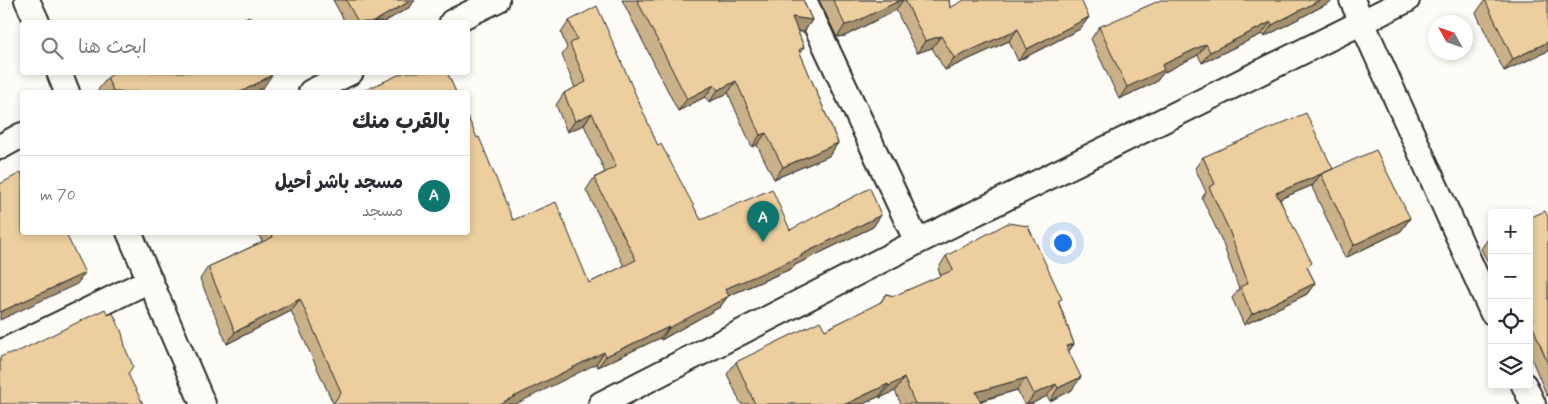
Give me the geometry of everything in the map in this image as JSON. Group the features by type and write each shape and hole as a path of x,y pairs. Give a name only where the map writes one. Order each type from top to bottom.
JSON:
{"street":[{"path":"27,0 36,20"},
{"path":"456,20 497,0"},
{"path":"804,0 917,242"},
{"path":"1352,0 1488,303"},
{"path":"601,404 917,242 1407,0"},
{"path":"60,75 66,90"},
{"path":"315,90 345,75"},
{"path":"0,147 20,136"},
{"path":"129,235 203,404"},
{"path":"0,353 150,280"},
{"path":"1526,389 1533,404"}],"building":[{"path":"346,0 412,0 377,20 357,20"},
{"path":"637,0 803,0 812,20 792,17 804,47 799,50 838,143 783,167 766,133 760,135 736,81 718,90 714,85 687,99"},
{"path":"833,0 901,0 845,25"},
{"path":"905,0 949,0 950,8 964,0 1081,0 1089,17 1027,49 1018,29 954,58 941,36 925,41"},
{"path":"1161,0 1320,0 1272,25 1271,22 1210,52 1206,44 1162,65 1164,70 1127,87 1099,27"},
{"path":"1485,0 1548,0 1548,42 1513,59"},
{"path":"597,6 658,146 661,144 701,220 772,189 790,230 870,188 881,215 802,256 725,289 729,296 669,328 606,356 604,352 499,404 333,404 341,392 300,299 235,332 208,267 273,237 272,235 470,235 470,122 477,138 479,137 513,220 556,202 589,283 636,260 594,178 616,167 592,113 575,121 564,93 586,82 570,44 577,39 569,21"},
{"path":"249,16 251,20 241,20"},
{"path":"112,75 272,75 245,90 113,90 107,78"},
{"path":"398,75 448,75 455,90 365,90"},
{"path":"1306,113 1333,169 1276,193 1312,263 1307,267 1315,283 1252,314 1240,287 1248,283 1229,230 1209,187 1215,184 1203,157"},
{"path":"1376,150 1410,218 1354,245 1321,174"},
{"path":"20,173 20,235 66,235 85,273 0,312 0,184"},
{"path":"1545,211 1548,217 1548,364 1533,327 1533,216"},
{"path":"1008,223 1028,226 1062,299 1058,301 1074,344 1066,346 1081,377 1058,388 1056,384 1034,394 1026,378 976,392 982,404 915,404 904,378 846,404 755,404 736,362 820,321 825,330 881,302 886,294 894,296 953,270 946,256"},
{"path":"105,309 108,315 113,313 122,333 126,350 133,366 128,374 143,404 0,404 0,357 15,353"}],"place":[{"name":"مسجد باشر أحيل","path":"763,242"}]}
